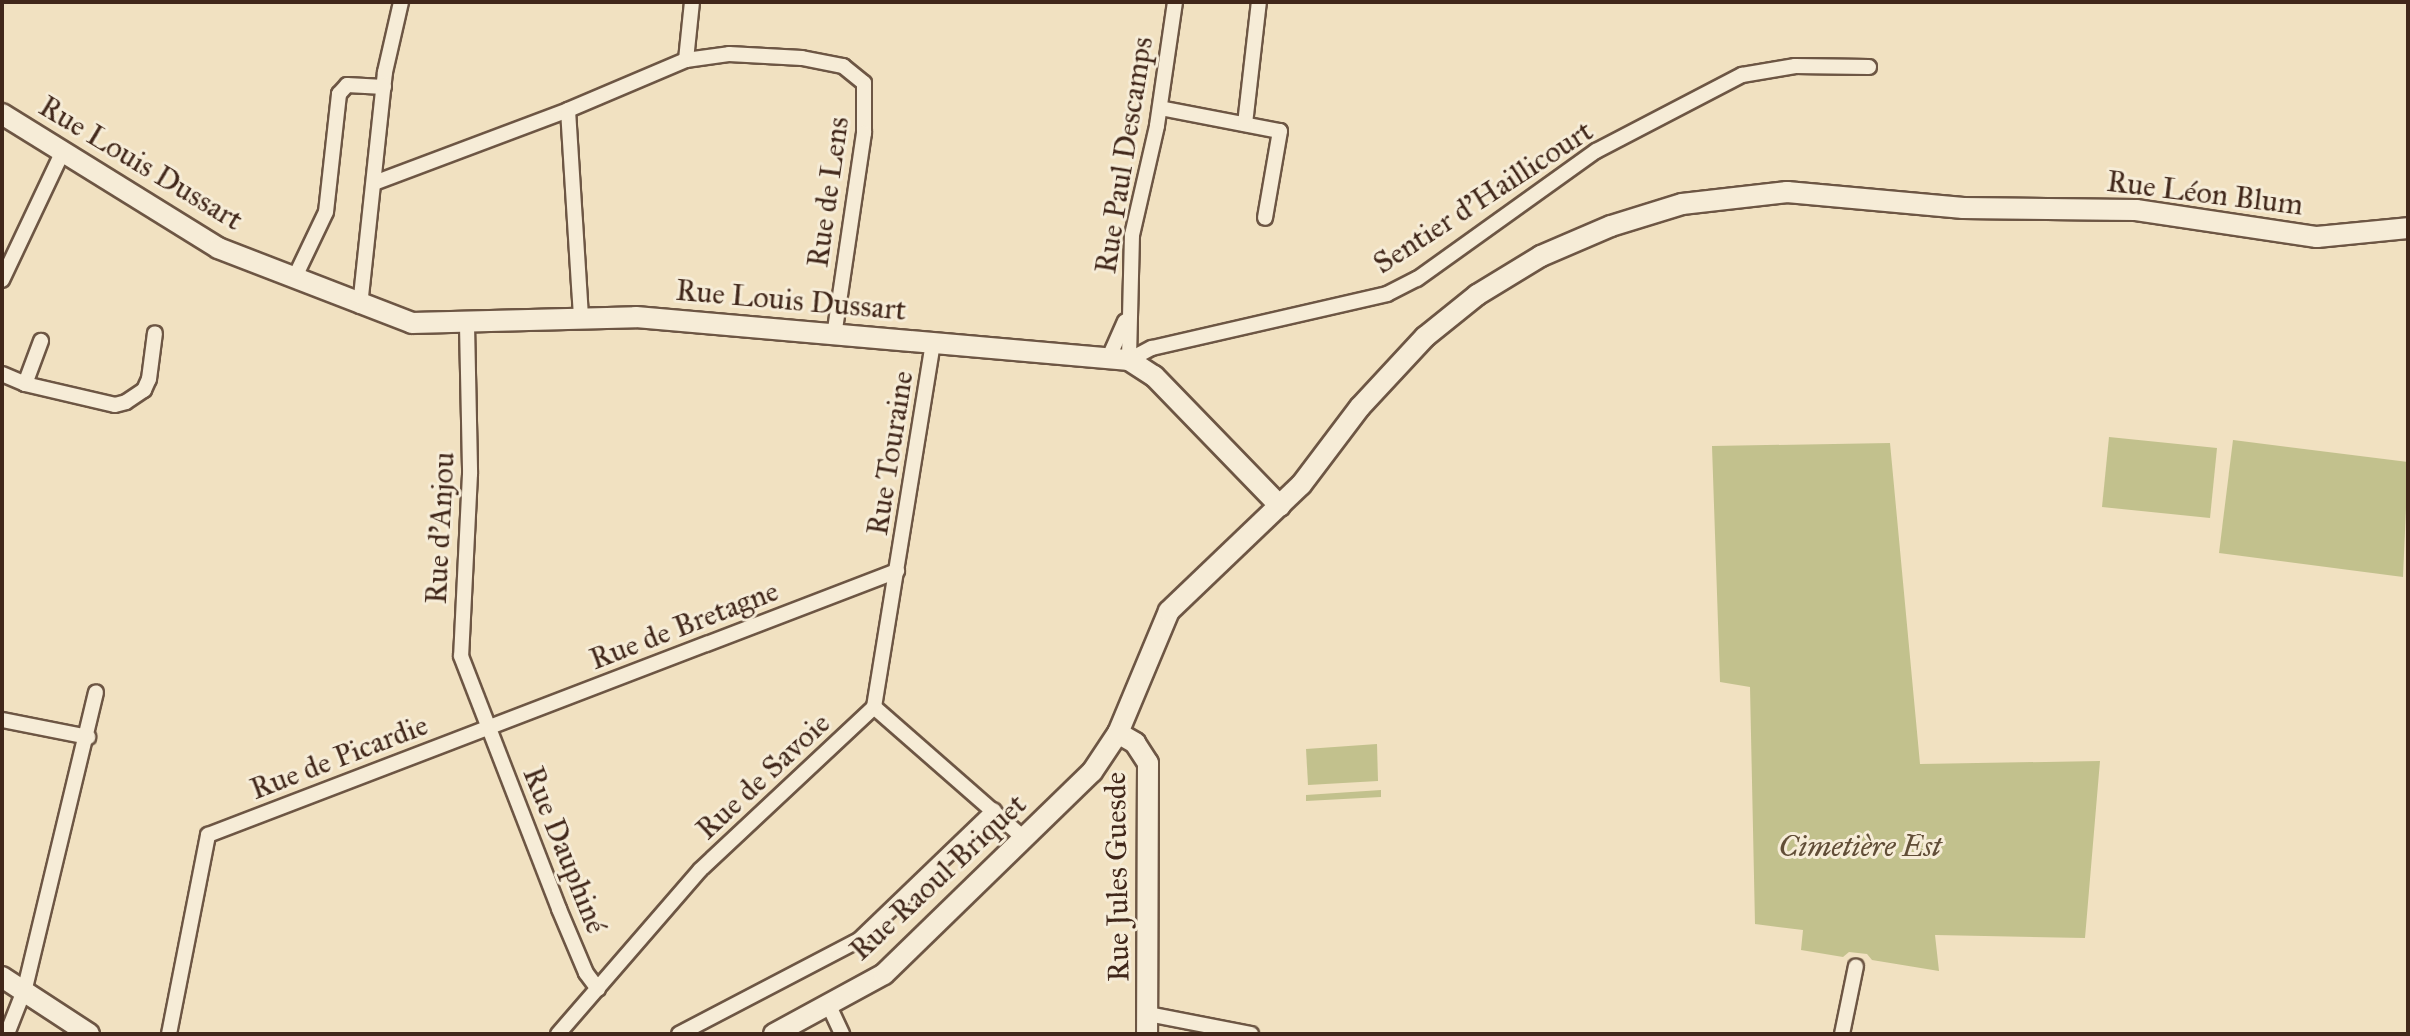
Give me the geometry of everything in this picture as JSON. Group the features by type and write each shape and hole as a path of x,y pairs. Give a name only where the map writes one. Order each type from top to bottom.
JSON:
{"street":[{"path":"360,306 384,87 401,2"},
{"path":"374,183 568,110 686,60 692,2"},
{"name":"Rue Paul Descamps","path":"1119,358 1126,316 1132,235 1160,108 1175,2"},
{"path":"1245,124 1259,2"},
{"name":"Rue de Lens","path":"686,60 729,54 802,58 843,66 864,83 866,97 834,335"},
{"name":"Sentier d'Haillicourt","path":"1119,358 1387,294 1417,279 1596,151 1717,85 1783,67 1869,67"},
{"path":"294,279 326,212 339,94 347,85 384,87"},
{"path":"1160,108 1280,131 1265,218"},
{"path":"568,110 581,317"},
{"name":"Rue Louis Dussart","path":"2,114 192,235 360,306 412,323 467,325 581,317 636,317 1119,358"},
{"path":"2,280 62,153"},
{"name":"Rue Léon Blum","path":"1280,506 1386,377 1425,337 1477,295 1541,256 1640,216 1724,197 1787,192 1898,199 1963,208 2136,210 2317,237 2408,228"},
{"name":"Rue d'Anjou","path":"467,325 470,474 460,646 488,727"},
{"path":"2,374 25,384 115,405 137,397 149,379 155,333"},
{"path":"25,384 41,341"},
{"name":"Rue Touraine","path":"897,571 933,343"},
{"path":"1118,733 1169,611 1280,506 1154,376 1119,358"},
{"name":"Rue de Bretagne","path":"488,727 897,571"},
{"name":"Rue de Savoie","path":"558,1034 700,870 874,707 897,571"},
{"path":"7,1034 25,988 88,737 96,692"},
{"path":"874,707 1025,839"},
{"path":"2,720 88,737"},
{"name":"Rue de Picardie","path":"169,1034 208,835 488,727"},
{"name":"Rue Dauphiné","path":"488,727 559,909 586,973 598,989"},
{"name":"Rue Raoul Briquet","path":"788,1031 884,974 1092,772 1118,733"},
{"name":"Rue Jules Guesde","path":"1118,733 1135,743 1148,763 1147,1024"},
{"path":"679,1034 859,940 994,810"},
{"path":"1842,1034 1856,966"},
{"path":"2,977 25,988 89,1034"},
{"path":"830,1008 842,1034"},
{"path":"1147,1024 1251,1034"}],"green space":[{"path":"2109,437 2217,448 2210,518 2102,507"},
{"path":"2233,440 2408,462 2403,577 2219,553"},
{"name":"Cimetière Est","path":"1890,443 1920,764 2100,761 2085,938 1935,935 1939,971 1872,960 1867,954 1849,952 1843,957 1801,950 1803,930 1755,924 1750,687 1720,682 1712,446"},
{"path":"1377,744 1378,781 1308,785 1306,749"},
{"path":"1381,790 1381,797 1306,801 1306,795"}]}
